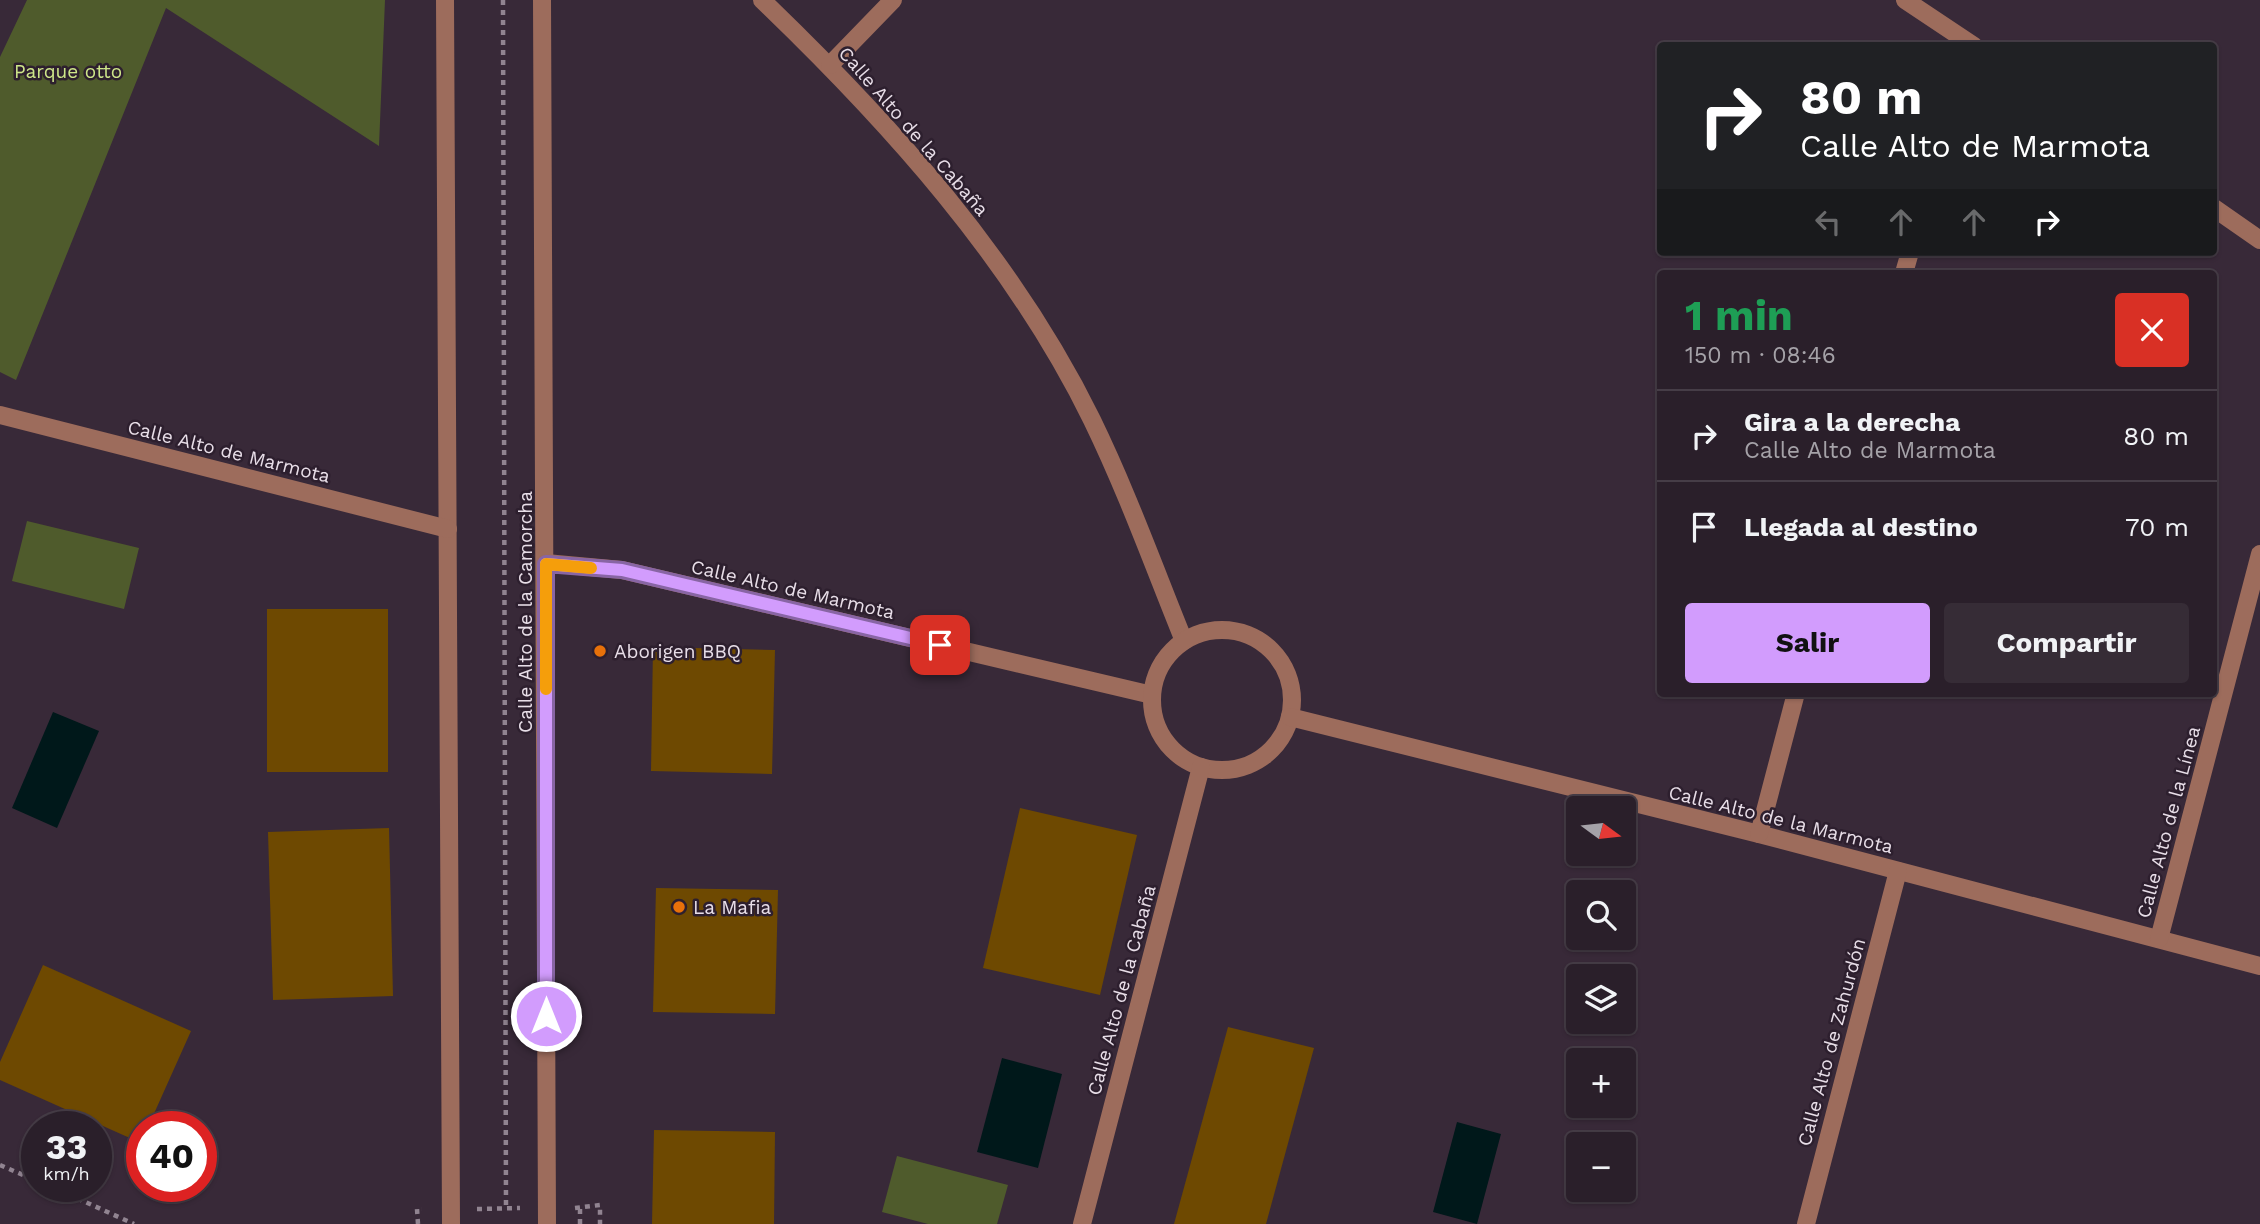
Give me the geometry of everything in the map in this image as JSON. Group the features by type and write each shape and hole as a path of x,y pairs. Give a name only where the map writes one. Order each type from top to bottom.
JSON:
{"street":[{"path":"445,0 451,1216"},
{"name":"Calle Alto de la Camorcha","path":"542,0 547,1216"},
{"name":"Calle Alto de la Cabaña","path":"762,0 830,65 953,204 1027,307 1091,419 1184,641"},
{"path":"830,65 893,0"},
{"path":"1905,0 1966,42"},
{"path":"2217,210 2260,240"},
{"name":"Calle Alto de Marmota","path":"0,415 448,529"},
{"name":"Calle Alto de la Línea","path":"2159,939 2260,554"},
{"name":"Calle Alto de Marmota","path":"546,564 622,570 1152,695"},
{"path":"1237,631 1262,643 1281,663 1289,680 1292,698 1290,717 1281,737 1266,754 1245,765 1223,770 1201,767 1184,759 1159,731 1152,695 1157,674 1168,655 1184,641 1200,633 1237,631"},
{"path":"1759,834 1795,697"},
{"name":"Calle Alto de la Marmota","path":"1290,717 1759,834 2260,966"},
{"name":"Calle Alto de la Cabaña","path":"1082,1224 1201,767"},
{"name":"Calle Alto de Zahurdón","path":"1806,1224 1898,870"}],"path":[{"path":"503,0 506,1209"},
{"path":"0,1164 21,1174"},
{"path":"85,1202 134,1224"},
{"path":"418,1224 417,1209 451,1216 506,1209 547,1216 600,1205 600,1224"},
{"path":"580,1208 580,1224"}],"green space":[{"name":"Parque otto","path":"27,0 385,0 379,146 166,8 16,380 0,372 0,57"},
{"path":"27,521 139,548 124,609 12,581"},
{"path":"897,1156 1008,1185 997,1224 928,1224 882,1212"}],"shaded area":[{"path":"53,712 99,731 57,828 12,808"},
{"path":"1002,1058 1062,1074 1038,1168 977,1152"},
{"path":"1457,1122 1501,1134 1477,1224 1433,1212"}],"building":[{"path":"267,609 388,609 388,772 267,772"},
{"path":"653,647 775,650 772,774 651,771"},
{"path":"1020,808 1137,835 1100,995 983,968"},
{"path":"389,828 393,996 273,1000 268,832"},
{"path":"656,888 778,890 775,1014 653,1012"},
{"path":"43,965 191,1031 155,1111 126,1111 126,1136 112,1130 112,1111 69,1111 0,1080 0,1062"},
{"path":"1228,1027 1314,1048 1266,1224 1174,1224"},
{"path":"654,1130 775,1132 774,1224 652,1224"}],"slow traffic":[{"path":"546,689 546,564 591,568"}],"place":[{"name":"Aborigen BBQ","path":"600,651"},
{"name":"La Mafia","path":"679,907"}],"route":[{"path":"546,1016 546,564 622,570 940,645"}]}
